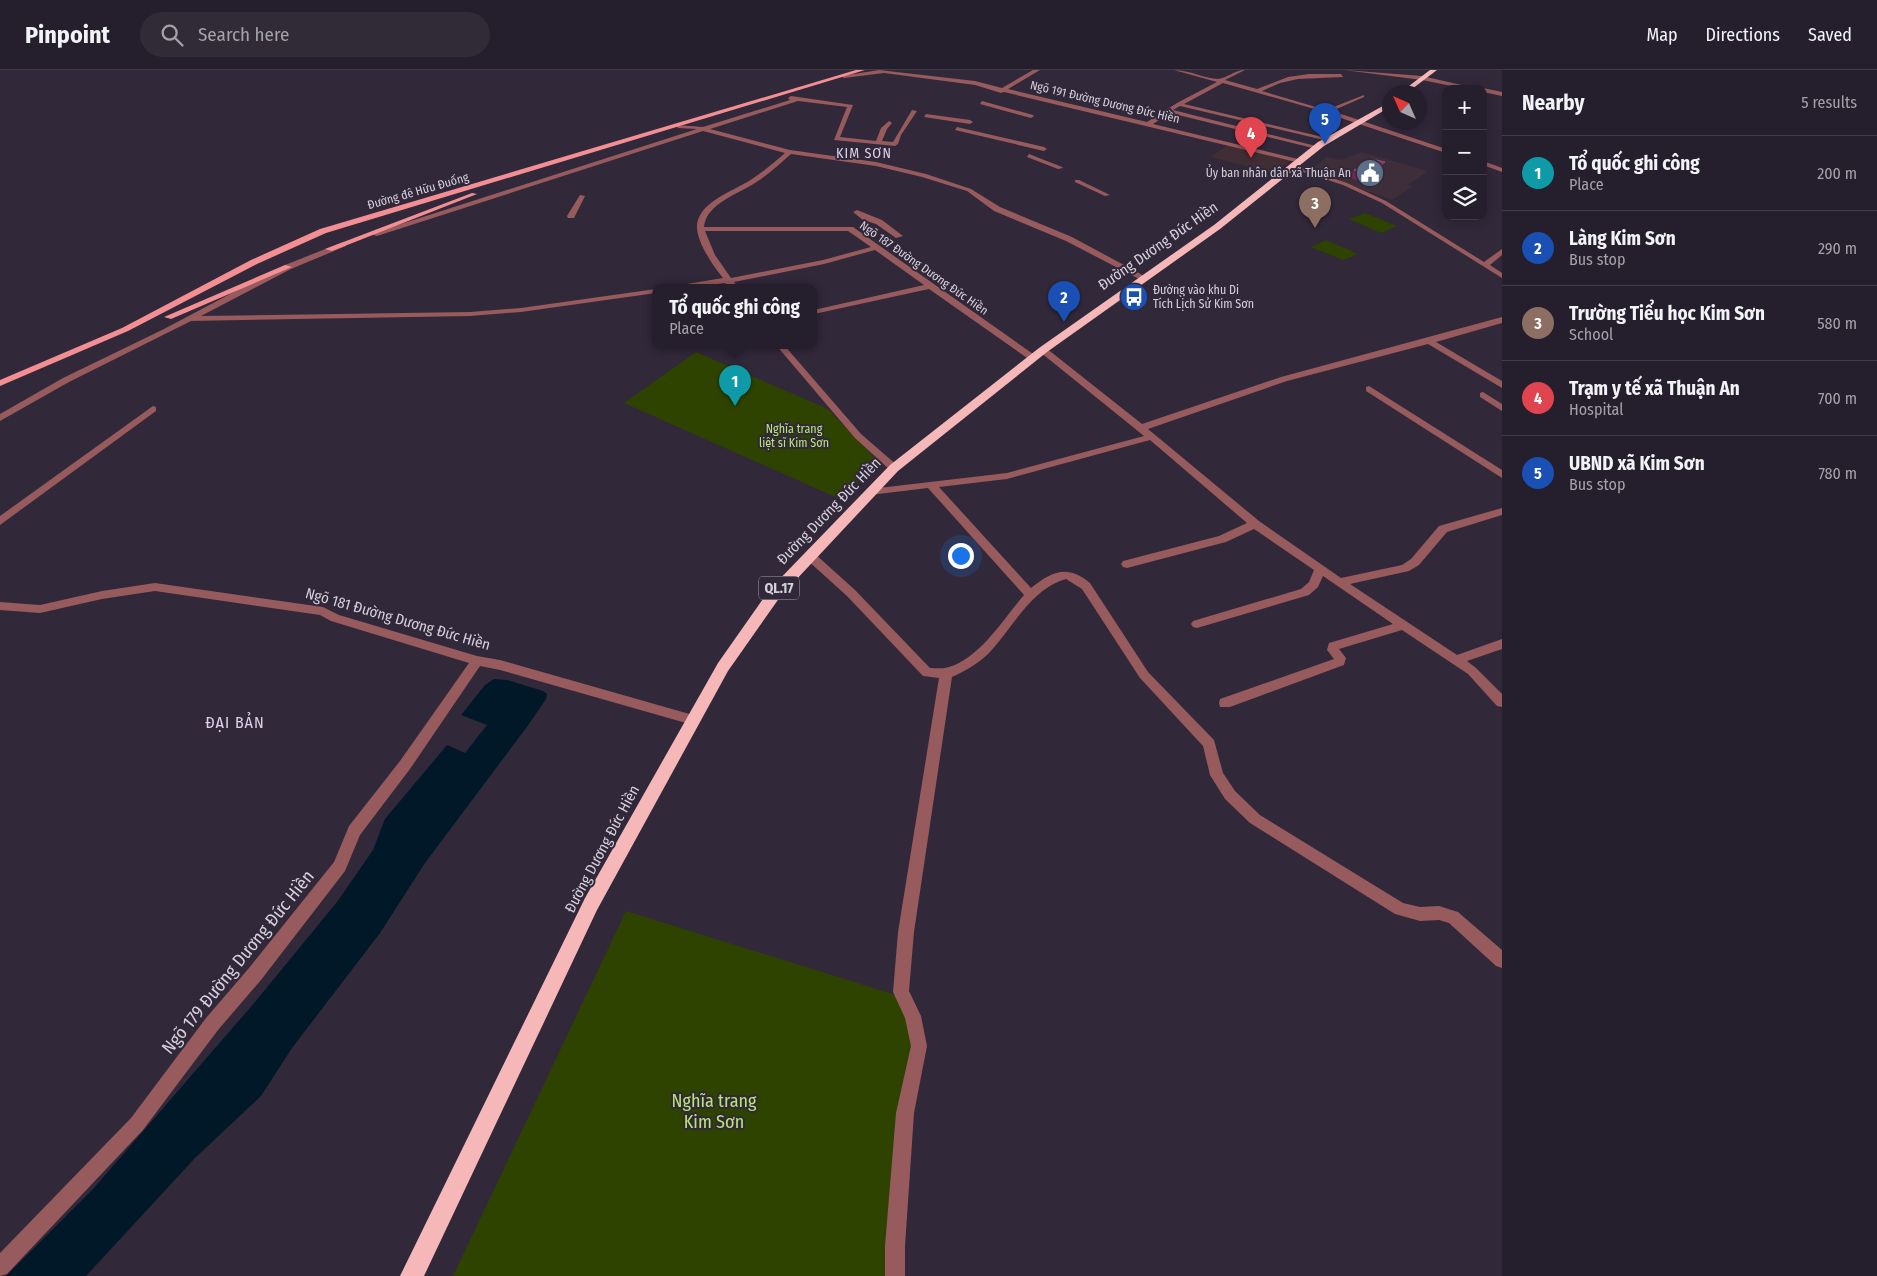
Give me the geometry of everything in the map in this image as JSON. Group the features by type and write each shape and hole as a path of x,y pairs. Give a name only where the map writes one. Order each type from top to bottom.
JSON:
{"highway":[{"path":"1413,85 1434,70"},
{"name":"Đường Dương Đức Hiền","path":"412,1276 591,904 723,667 775,593 894,468 1038,354 1217,228 1322,143 1382,108"}],"main road":[{"name":"Đường đê Hữu Đuống","path":"0,383 83,349 299,240 678,126 697,126 766,99 862,70"},
{"path":"329,249 448,205 534,169"},
{"path":"83,349 136,330 288,267"}],"street":[{"path":"1002,90 1037,70"},
{"path":"1177,70 1259,90 1359,121 1442,150"},
{"path":"1149,124 1179,104 1242,70"},
{"path":"1347,70 1422,78 1456,85"},
{"name":"Ngõ 191 Đường Dương Đức Hiền","path":"844,76 874,71 898,71 948,79 1149,124 1296,164 1384,202 1502,276"},
{"path":"1259,90 1279,80 1295,77 1341,76"},
{"path":"1487,91 1502,94"},
{"path":"1328,111 1362,96"},
{"path":"766,99 798,99 849,105 851,106 836,139 878,144 895,144 898,135 914,111"},
{"path":"0,418 66,380 288,267 329,249 697,126 798,99"},
{"path":"982,103 1031,116"},
{"path":"1179,104 1322,143"},
{"path":"1169,111 1322,143"},
{"path":"926,116 970,122"},
{"path":"878,144 884,128 889,123"},
{"path":"697,126 790,152 876,164 953,184 969,190 997,210 1069,239 1144,278"},
{"path":"957,129 1044,149"},
{"path":"790,152 754,181 733,192 706,212 702,218 702,229 708,250 730,283 876,248"},
{"path":"1029,156 1060,168"},
{"path":"1487,164 1502,170"},
{"path":"1077,181 1107,195"},
{"path":"571,216 582,196"},
{"path":"857,212 866,218 879,222 899,236"},
{"name":"Ngõ 187 Đường Dương Đức Hiền","path":"702,229 847,229 930,286 1038,354 1141,428 1255,524 1480,677 1502,702"},
{"path":"1485,265 1502,251"},
{"path":"817,311 930,286"},
{"path":"188,319 479,314 652,292"},
{"path":"1141,428 1284,379 1502,320"},
{"path":"1429,341 1502,385"},
{"path":"783,349 858,436 894,468"},
{"path":"1369,390 1502,475"},
{"path":"1483,395 1502,408"},
{"path":"0,521 154,409"},
{"path":"870,492 1007,476 1151,437"},
{"path":"930,484 964,520 1004,569 1032,596"},
{"path":"1339,582 1405,568 1415,562 1443,529 1502,511"},
{"path":"1128,564 1222,539 1255,524"},
{"path":"810,556 851,593 927,673 938,676 956,670 980,656 1045,583 1063,575 1076,577 1086,586 1144,675 1209,744 1217,775 1230,795 1255,819 1400,909 1420,914 1439,913 1453,917 1502,960"},
{"path":"1197,624 1305,592 1314,584 1320,570"},
{"name":"Ngõ 181 Đường Dương Đức Hiền","path":"0,606 40,609 102,595 155,587 323,611 335,618 477,661 500,665 693,720"},
{"path":"1225,703 1340,662 1340,658 1333,650 1333,646 1406,625"},
{"path":"1456,660 1502,644"},
{"name":"Ngõ 179 Đường Dương Đức Hiền","path":"0,1267 137,1124 212,1024 267,959 340,866 354,831 405,765 477,661"},
{"path":"895,1276 895,1246 905,1112 919,1046 913,1016 901,992 906,932 946,673"}],"shaded area":[{"path":"1231,143 1293,159 1273,173 1210,157"},
{"path":"1362,152 1428,171 1408,185 1412,187 1392,200 1309,171 1327,157 1341,160"}],"green space":[{"path":"1365,213 1397,226 1381,233 1349,219"},
{"path":"1326,240 1358,254 1343,260 1311,247"},
{"name":"Nghĩa trang liệt sĩ Kim Sơn","path":"696,352 828,409 879,462 840,499 624,403"},
{"name":"Nghĩa trang Kim Sơn","path":"626,911 899,996 913,1016 899,1276 453,1276"}],"water":[{"path":"494,679 507,680 543,691 547,694 546,699 425,863 380,933 292,1048 261,1096 195,1158 86,1276 6,1276 94,1188 255,1002 337,902 373,850 385,819 447,745 465,753 487,725 461,715 485,685"}],"building":[{"path":"1372,159 1385,162 1367,174 1354,170"}],"place":[{"name":"UBND xã Kim Sơn","path":"1325,144"},
{"name":"Trạm y tế xã Thuận An","path":"1251,158"},
{"name":"Ủy ban nhân dân xã Thuận An","path":"1370,173"},
{"name":"Trường Tiểu học Kim Sơn","path":"1315,228"},
{"name":"Đường vào khu Di Tích Lịch Sử Kim Sơn","path":"1134,297"},
{"name":"Làng Kim Sơn","path":"1064,322"},
{"name":"Tổ quốc ghi công","path":"735,406"}],"district":[{"name":"KIM SƠN","path":"864,153"},
{"name":"ĐẠI BẢN","path":"235,722"}]}
